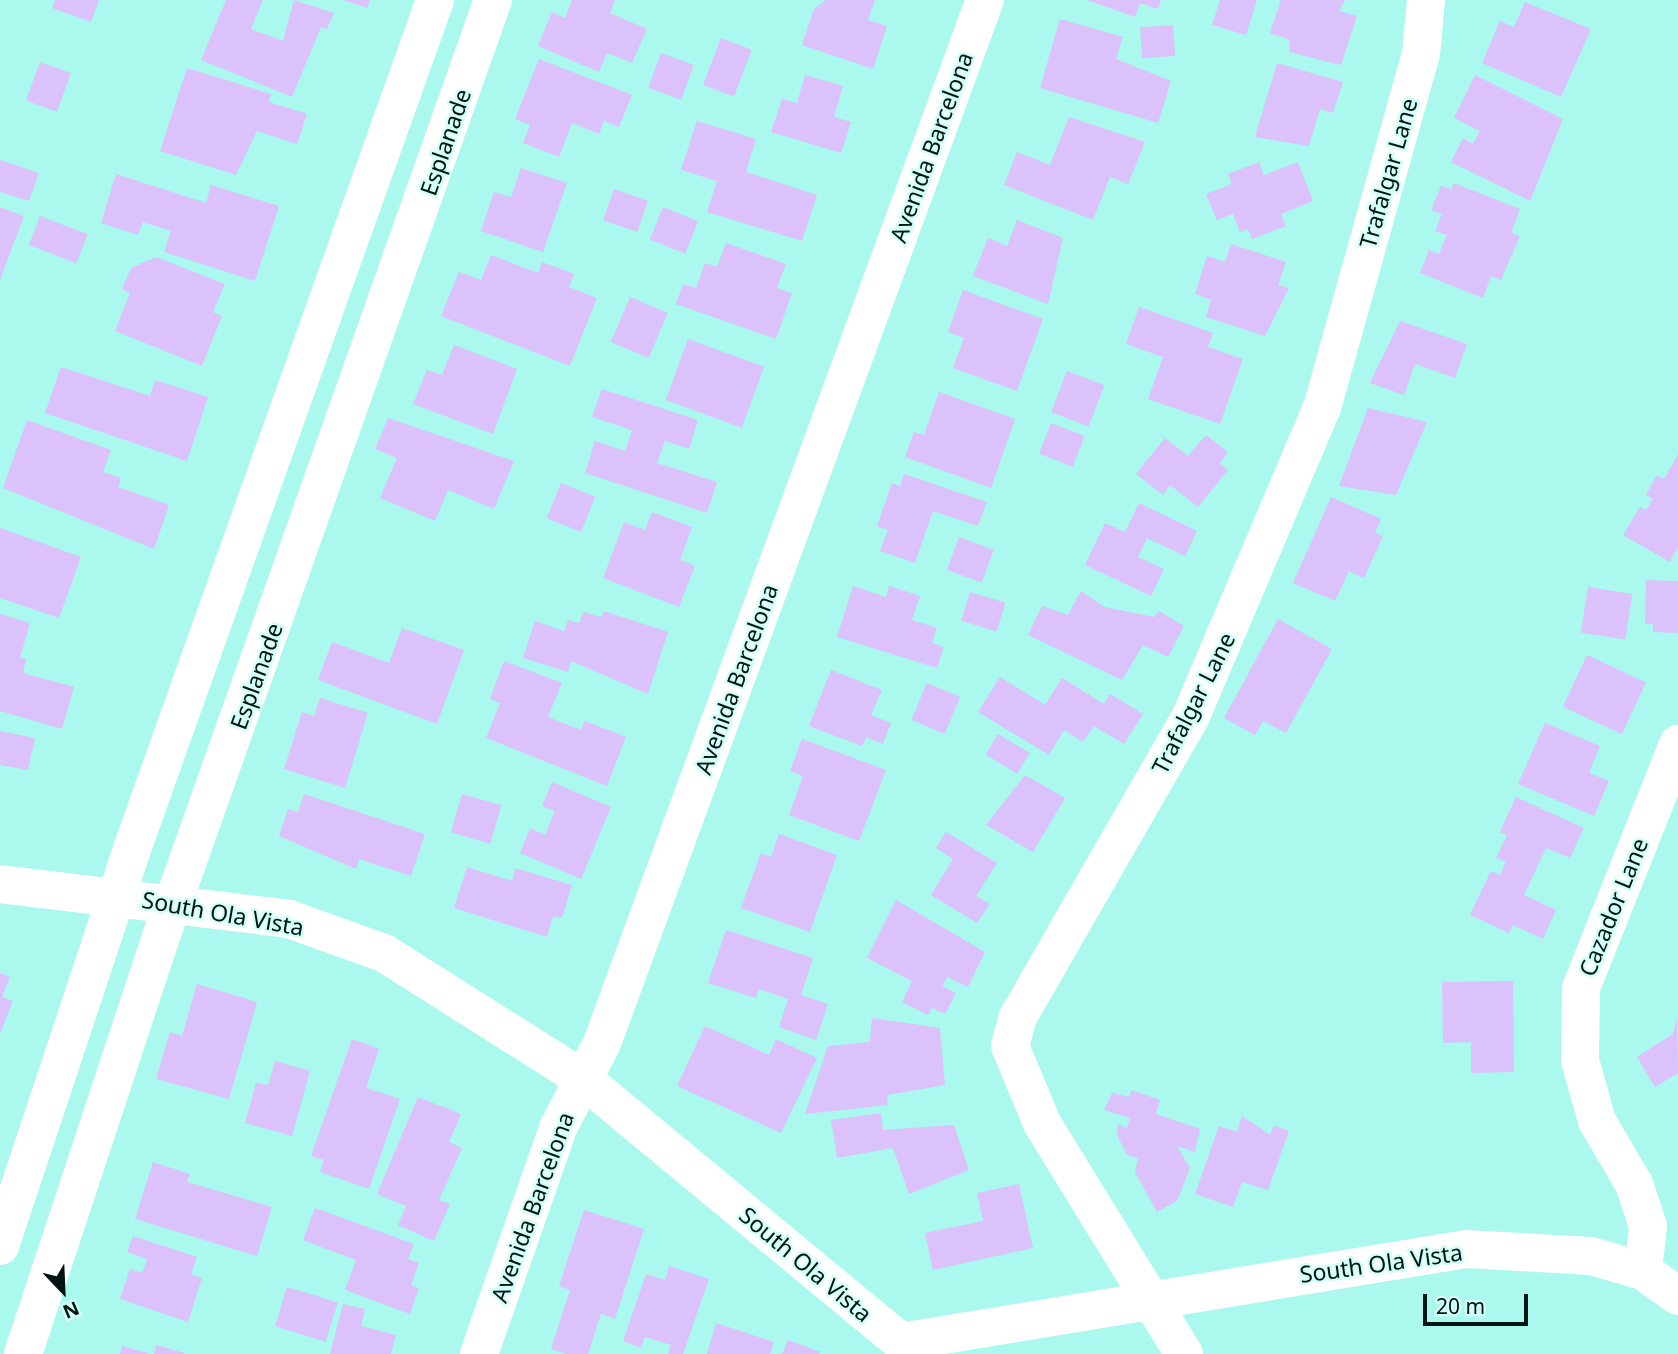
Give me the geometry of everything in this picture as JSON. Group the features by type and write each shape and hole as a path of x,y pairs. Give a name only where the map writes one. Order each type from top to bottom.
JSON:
{"street":[{"path":"0,1246 117,896 435,0"},
{"name":"Esplanade","path":"23,1354 173,901 493,0"},
{"name":"Avenida Barcelona","path":"479,1354 558,1128 602,1043 985,0"},
{"name":"Trafalgar Lane","path":"1184,1354 1147,1301 1041,1123 1010,1046 1018,1017 1191,716 1322,408 1421,54 1426,0"},
{"name":"Cazador Lane","path":"1643,1272 1648,1226 1634,1184 1597,1121 1580,1060 1581,988 1678,744"},
{"name":"South Ola Vista","path":"0,884 173,901 289,919 384,953 583,1079 900,1348 1147,1301 1466,1249 1591,1256 1643,1272 1678,1296"}],"building":[{"path":"55,0 99,0 91,22 52,8"},
{"path":"226,0 263,0 251,29 283,41 294,0 334,13 327,29 321,27 292,97 201,60"},
{"path":"343,0 370,0 367,8"},
{"path":"572,0 615,0 610,13 647,29 632,63 607,53 599,72 538,46 552,12 565,18"},
{"path":"826,0 875,0 868,20 887,26 873,69 802,45 814,9"},
{"path":"1087,0 1161,0 1158,9 1140,3 1135,17"},
{"path":"1220,0 1257,0 1246,35 1212,25"},
{"path":"1281,0 1345,0 1339,11 1357,16 1341,65 1289,52 1290,40 1270,33"},
{"path":"1525,2 1591,29 1561,97 1482,63 1500,21 1514,27"},
{"path":"1060,19 1123,37 1116,59 1171,81 1158,123 1040,88"},
{"path":"1173,25 1175,56 1142,58 1140,27"},
{"path":"721,38 752,50 734,97 703,85"},
{"path":"661,53 694,65 681,100 648,88"},
{"path":"539,59 632,95 619,127 604,121 599,134 572,123 559,157 523,143 530,125 515,119"},
{"path":"40,62 71,73 57,112 26,101"},
{"path":"1277,63 1343,82 1333,113 1320,109 1309,146 1255,137"},
{"path":"187,68 271,94 269,102 307,114 297,144 257,131 236,175 160,151"},
{"path":"805,75 843,86 834,117 851,122 841,153 771,132 782,99 797,103"},
{"path":"1475,75 1563,119 1530,201 1451,162 1463,138 1473,144 1480,131 1454,118"},
{"path":"1069,117 1145,142 1128,184 1110,177 1093,220 1004,185 1017,152 1050,165"},
{"path":"697,121 756,139 746,172 817,195 802,241 707,212 717,181 681,170"},
{"path":"0,160 39,173 29,201 0,192"},
{"path":"1259,162 1264,175 1298,162 1313,201 1281,214 1286,226 1252,239 1248,229 1240,232 1233,214 1217,220 1206,194 1232,184 1228,174"},
{"path":"521,168 567,183 543,252 481,231 494,192 511,197"},
{"path":"116,174 206,203 211,185 279,206 255,281 164,252 171,231 143,222 138,235 101,223"},
{"path":"1454,183 1520,209 1511,233 1520,236 1501,280 1491,276 1483,298 1420,273 1429,250 1439,254 1447,235 1435,231 1442,214 1431,210 1441,186 1451,189"},
{"path":"614,189 648,201 637,232 603,220"},
{"path":"0,207 24,216 0,280"},
{"path":"663,207 698,221 685,254 650,239"},
{"path":"40,216 88,234 77,263 29,245"},
{"path":"1017,220 1063,238 1048,304 973,276 988,238 1007,246"},
{"path":"726,243 786,264 777,288 792,293 776,339 676,304 683,284 696,288 705,263 717,267"},
{"path":"1231,244 1286,262 1278,285 1289,288 1265,336 1206,317 1211,300 1195,294 1207,256 1225,262"},
{"path":"491,255 538,273 542,262 574,274 569,287 597,298 570,366 441,316 459,272 481,280"},
{"path":"156,257 225,284 213,312 222,316 202,366 115,331 130,293 122,289 131,268"},
{"path":"963,290 1043,319 1017,391 953,368 964,338 948,332"},
{"path":"630,297 668,313 649,358 611,342"},
{"path":"1139,307 1213,333 1208,347 1243,359 1220,424 1148,399 1163,357 1126,344"},
{"path":"1400,321 1467,344 1455,378 1415,364 1404,395 1370,383"},
{"path":"688,339 764,367 742,428 666,400"},
{"path":"454,345 517,369 493,434 413,404 427,370 442,375"},
{"path":"61,367 150,396 155,380 208,397 187,461 45,413"},
{"path":"1067,371 1104,385 1089,426 1051,412"},
{"path":"602,389 698,420 689,449 665,441 657,463 717,482 707,513 585,473 595,441 625,451 632,430 592,417"},
{"path":"939,392 1015,419 991,488 905,457 914,432 924,435"},
{"path":"1368,408 1427,422 1396,495 1339,486"},
{"path":"388,418 514,461 494,509 448,490 435,521 380,498 397,458 375,449"},
{"path":"27,420 111,450 103,472 121,478 118,487 169,505 154,549 3,488"},
{"path":"1051,423 1085,436 1073,467 1039,454"},
{"path":"1206,435 1228,452 1220,463 1228,470 1198,507 1170,485 1163,495 1136,474 1165,438 1188,456"},
{"path":"1678,454 1678,547 1670,562 1623,535 1640,507 1646,510 1653,499 1646,495 1657,475 1664,479"},
{"path":"904,474 987,502 978,526 933,511 915,563 880,551 888,530 877,526 892,483 900,486"},
{"path":"561,483 595,497 581,532 547,518"},
{"path":"1331,497 1381,519 1375,533 1383,536 1364,578 1349,571 1335,601 1293,583"},
{"path":"1139,503 1197,531 1185,556 1147,538 1138,557 1164,569 1151,596 1085,565 1105,523 1125,532"},
{"path":"652,512 692,527 680,560 695,566 679,607 603,578 624,522 645,530"},
{"path":"0,528 81,557 59,618 0,598"},
{"path":"959,537 994,550 982,583 947,570"},
{"path":"1646,580 1678,581 1678,633 1653,632 1653,624 1645,624"},
{"path":"853,586 886,597 889,586 920,596 912,620 937,628 932,643 944,647 937,668 837,637"},
{"path":"1588,587 1632,594 1625,639 1581,632"},
{"path":"1081,591 1104,607 1154,617 1159,611 1184,626 1168,657 1143,645 1122,680 1028,635 1042,606 1068,615"},
{"path":"970,592 1005,603 997,632 961,621"},
{"path":"604,611 668,632 648,694 571,661 568,672 523,658 535,621 564,631 568,620 579,623 583,612 601,617"},
{"path":"0,614 30,623 20,658 26,659 23,673 74,687 62,729 0,711"},
{"path":"1278,619 1332,649 1286,733 1263,721 1255,735 1224,718"},
{"path":"402,628 464,650 437,724 318,680 332,642 389,663"},
{"path":"1587,655 1646,682 1622,734 1563,707"},
{"path":"504,661 562,683 548,717 581,730 585,721 626,737 607,786 486,738 500,703 490,699"},
{"path":"831,670 882,690 871,715 891,723 883,744 866,737 862,746 809,726"},
{"path":"1000,677 1045,705 1062,678 1104,704 1110,694 1143,714 1124,744 1094,726 1083,742 1064,730 1049,755 978,712"},
{"path":"927,683 960,697 945,734 911,720"},
{"path":"320,698 368,713 345,788 284,769 302,712 314,716"},
{"path":"1545,723 1600,746 1589,773 1609,781 1594,816 1518,784"},
{"path":"0,731 35,738 28,770 0,765"},
{"path":"998,734 1030,753 1017,774 986,755"},
{"path":"802,739 886,770 859,841 789,815 803,776 790,771"},
{"path":"1025,775 1065,798 1033,852 986,825"},
{"path":"552,782 611,807 581,879 520,853 530,828 545,835 555,811 542,806"},
{"path":"304,794 425,834 411,876 359,859 356,869 279,836 288,809 298,812"},
{"path":"462,794 501,805 490,844 451,832"},
{"path":"1516,797 1584,828 1570,858 1546,848 1524,895 1556,910 1543,939 1513,925 1509,933 1470,915 1491,871 1500,875 1506,862 1496,858 1507,835 1500,832"},
{"path":"946,832 997,863 976,896 990,904 977,923 931,895 953,859 936,848"},
{"path":"779,834 837,855 810,932 741,908 761,853 771,857"},
{"path":"467,867 512,881 515,868 572,885 562,918 553,916 547,937 454,908"},
{"path":"896,900 985,952 968,987 947,977 942,986 956,993 945,1014 932,1008 928,1015 902,1002 912,981 867,958"},
{"path":"726,930 813,958 801,995 828,1004 816,1040 779,1027 788,999 759,989 756,998 708,983"},
{"path":"0,973 10,977 2,997 13,1001 0,1034"},
{"path":"1513,981 1514,1072 1471,1073 1471,1042 1443,1043 1442,982"},
{"path":"197,984 257,1002 229,1099 156,1079 170,1032 182,1036"},
{"path":"872,1018 940,1028 945,1085 887,1095 888,1105 805,1114 828,1046 870,1042"},
{"path":"1677,1018 1678,1073 1655,1087 1637,1057 1673,1034"},
{"path":"705,1026 769,1055 776,1039 817,1058 781,1133 677,1086"},
{"path":"352,1039 379,1049 366,1088 400,1099 369,1189 320,1172 324,1160 311,1156"},
{"path":"275,1061 310,1071 292,1136 245,1123 256,1083 268,1085"},
{"path":"1131,1090 1160,1100 1156,1114 1200,1129 1195,1152 1177,1146 1190,1168 1177,1201 1157,1212 1135,1172 1138,1158 1127,1155 1117,1135 1118,1124 1127,1128 1130,1118 1104,1110 1112,1093 1130,1097"},
{"path":"418,1097 461,1114 449,1142 462,1148 439,1200 450,1204 434,1241 398,1225 406,1206 377,1194"},
{"path":"881,1113 883,1130 954,1125 969,1170 909,1194 893,1148 837,1158 831,1120"},
{"path":"1242,1116 1270,1135 1274,1125 1289,1131 1268,1190 1242,1182 1233,1207 1195,1194 1219,1126 1237,1132"},
{"path":"153,1162 190,1174 187,1182 272,1207 257,1256 135,1219"},
{"path":"1019,1184 1033,1248 933,1270 925,1233 983,1221 977,1193"},
{"path":"315,1208 414,1244 408,1259 419,1263 411,1285 419,1288 410,1314 345,1290 356,1260 303,1240"},
{"path":"584,1210 644,1229 615,1319 601,1314 588,1354 567,1354 551,1349 570,1290 559,1286"},
{"path":"133,1236 197,1257 191,1274 202,1278 188,1322 120,1299 130,1269 142,1273 147,1259 127,1252"},
{"path":"669,1266 709,1279 683,1354 668,1354 671,1345 645,1337 641,1348 623,1341 646,1274 665,1280"},
{"path":"287,1287 338,1302 326,1342 275,1326"},
{"path":"343,1304 365,1309 361,1326 396,1335 391,1354 330,1354"},
{"path":"716,1323 774,1342 770,1354 707,1354"},
{"path":"788,1340 820,1352 782,1354"},
{"path":"156,1345 184,1353 184,1354 154,1354"},
{"path":"122,1346 148,1353 148,1354 120,1354"}]}
